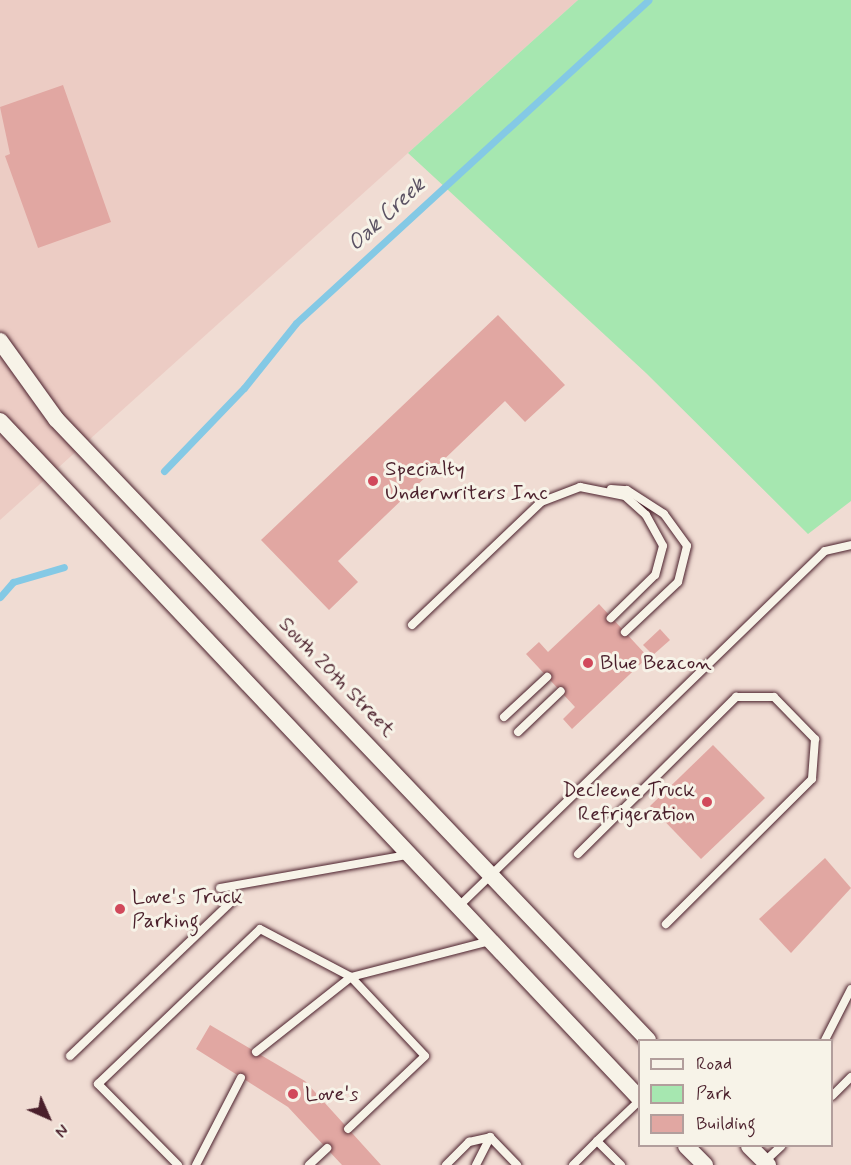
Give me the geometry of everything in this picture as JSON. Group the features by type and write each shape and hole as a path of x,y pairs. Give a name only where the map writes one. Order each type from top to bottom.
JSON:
{"street":[{"name":"South 20th Street","path":"0,341 56,419 493,874 646,1039"},
{"path":"0,421 638,1098"},
{"path":"687,1147 705,1165"},
{"path":"750,1147 764,1164"}],"lane":[{"path":"580,487 625,496 646,515 663,546 655,575 611,618"},
{"path":"412,625 541,502 580,487 627,489 664,514 687,546 678,582 625,632"},
{"path":"458,907 825,551 851,545"},
{"path":"504,717 547,677"},
{"path":"518,732 561,691"},
{"path":"578,854 736,697 774,697 815,739 812,779 666,924"},
{"path":"220,888 409,855"},
{"path":"70,1056 232,901"},
{"path":"178,1165 98,1084 260,929 351,977 425,1056 348,1129"},
{"path":"256,1053 351,977 490,941"},
{"path":"826,1039 851,989"},
{"path":"833,1094 851,1077"},
{"path":"196,1165 241,1078"},
{"path":"573,1165 638,1100"},
{"path":"490,1137 512,1163"},
{"path":"446,1165 469,1142 490,1137"},
{"path":"476,1165 490,1137"},
{"path":"597,1141 621,1165"},
{"path":"764,1164 772,1147"},
{"path":"764,1164 780,1147"},
{"path":"309,1165 327,1148"}],"shaded area":[{"path":"0,0 578,0 0,520"}],"green space":[{"path":"578,0 851,0 851,501 808,534 646,373 408,153"}],"building":[{"path":"63,85 111,222 38,248 5,156 10,154 0,107"},
{"name":"Specialty Underwriters Inc","path":"498,315 565,385 525,422 505,401 338,561 358,582 329,610 261,540"},
{"name":"Blue Beacon","path":"599,604 648,657 572,729 563,719 575,707 526,654 539,642 548,652"},
{"path":"660,629 670,640 653,655 643,645"},
{"name":"Decleene Truck Refrigeration","path":"713,745 765,798 701,859 650,806"},
{"path":"825,858 851,888 791,953 759,919"},
{"path":"210,1025 305,1081 381,1165 342,1165 288,1107 196,1049"}],"waterway":[{"name":"Oak Creek","path":"164,471 244,388 296,323 648,0"},
{"name":"Oak Creek","path":"0,597 13,582 64,567"}],"place":[{"name":"Specialty Underwriters Inc","path":"373,481"},
{"name":"Blue Beacon","path":"588,663"},
{"name":"Decleene Truck Refrigeration","path":"707,802"},
{"name":"Love's Truck Parking","path":"120,909"},
{"name":"Love's","path":"293,1094"}]}
